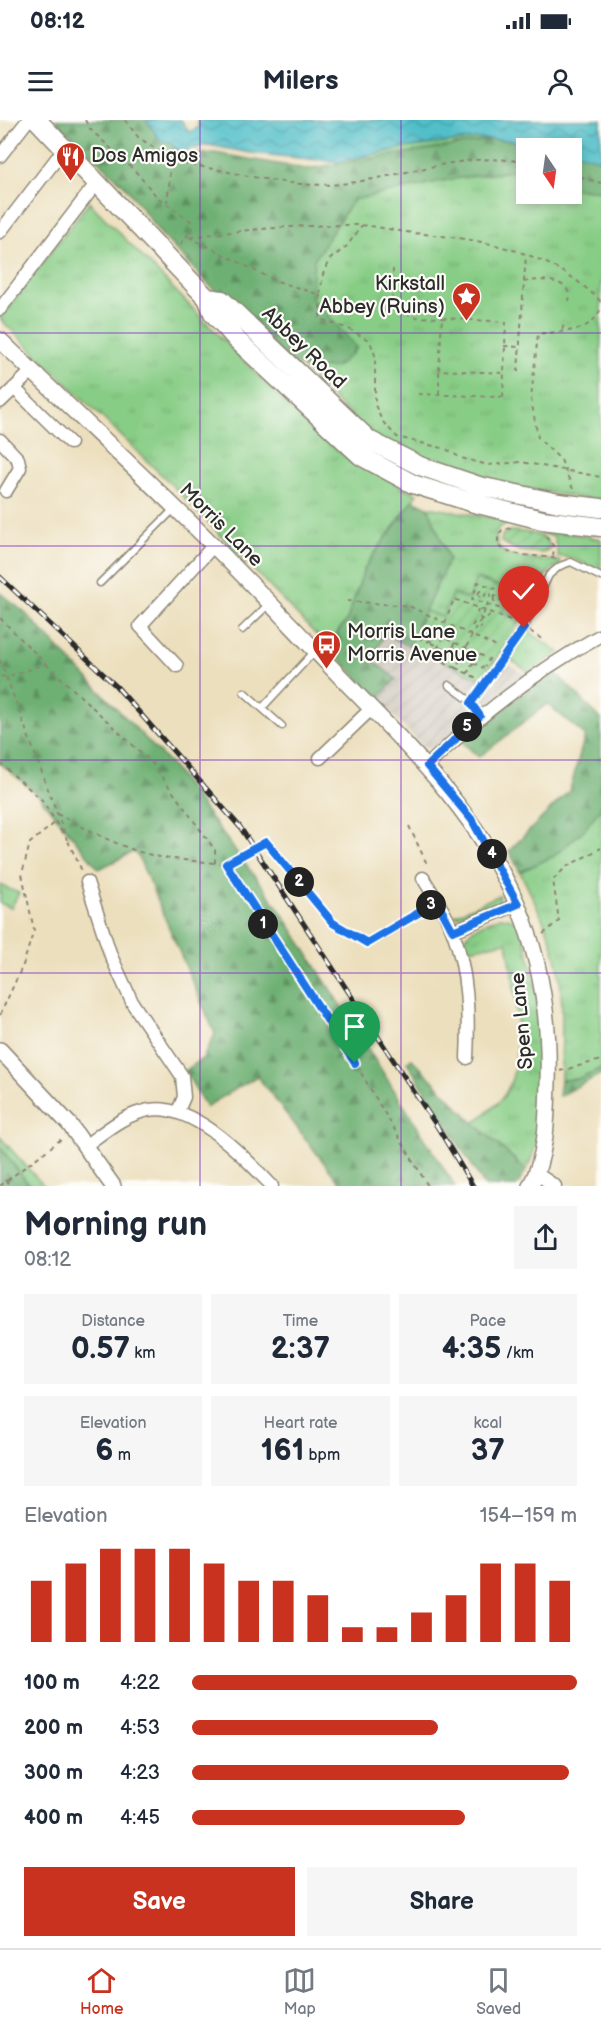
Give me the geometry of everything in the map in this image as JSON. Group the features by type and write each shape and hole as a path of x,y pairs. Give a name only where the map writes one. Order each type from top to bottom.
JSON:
{"main road":[{"name":"Abbey Road","path":"37,120 207,298 222,300 369,440 420,466 479,486 601,508"},
{"path":"207,298 213,313 237,340 361,456 413,484 474,504 542,520 601,527"}],"street":[{"path":"0,156 28,120"},
{"path":"0,232 64,149"},
{"path":"0,309 98,182"},
{"name":"Morris Lane","path":"0,340 214,545 408,745"},
{"path":"0,402 32,371"},
{"path":"14,388 70,443"},
{"path":"0,440 18,459 20,468 6,491"},
{"path":"177,666 140,626 214,545"},
{"path":"427,766 480,716 537,673 601,635"},
{"path":"320,758 371,709"},
{"name":"Spen Lane","path":"408,745 472,820 518,904 536,955 546,1006 547,1096 534,1180"},
{"path":"423,878 453,931 466,988 467,1058"},
{"path":"87,882 111,956 133,1004 182,1076 184,1096 178,1112"},
{"path":"453,931 518,904"},
{"path":"0,1050 44,1094 74,1130 113,1186"},
{"path":"86,1145 116,1124 141,1111 168,1108 178,1112 237,1151 273,1186"},
{"path":"534,1180 555,1186"}],"lane":[{"path":"100,583 175,509"},
{"path":"471,703 525,626 549,575 572,562 601,577"},
{"path":"242,630 269,603"},
{"path":"262,708 315,651"},
{"path":"449,685 471,703 480,716"},
{"path":"244,692 282,726"}],"path":[{"path":"86,120 90,129 137,173 157,197 192,222 193,228 189,237"},
{"path":"125,120 138,137 166,156 184,164 313,186 342,184 459,162 516,160"},
{"path":"166,156 170,178 167,202"},
{"path":"582,177 601,183"},
{"path":"189,237 237,231 362,225 482,240 557,267 581,281 601,302"},
{"path":"362,225 347,246 329,260 323,274 320,319 349,328 370,341 375,355 375,405 382,421 397,437 447,449 461,458 488,465 521,462 601,477"},
{"path":"189,237 274,280 320,295"},
{"path":"518,372 526,255"},
{"path":"393,269 391,307 415,317 506,322 503,397 418,394"},
{"path":"524,282 540,280 561,284 568,288 571,294 569,301"},
{"path":"573,490 568,472 561,460 538,438 531,399 538,334 584,328 596,320 601,308"},
{"path":"439,394 442,318"},
{"path":"562,330 565,320"},
{"path":"504,346 519,347"},
{"path":"439,370 504,373"},
{"path":"518,529 502,530 498,536 498,544 506,551 572,562"},
{"path":"543,534 551,540 553,558"},
{"path":"478,582 485,585 508,593 501,609 472,599 478,582"},
{"path":"483,596 485,585"},
{"path":"480,621 493,588"},
{"path":"494,607 500,590"},
{"path":"475,591 486,592 480,602"},
{"path":"483,596 504,602"},
{"path":"445,623 454,598 525,626 545,641"},
{"path":"347,601 409,606 498,649 503,642"},
{"path":"479,608 477,614 480,621"},
{"path":"456,668 476,627 472,626 475,621 487,619 491,612"},
{"path":"0,618 151,762 215,850 215,863"},
{"path":"426,628 443,636 489,659 478,679 416,649 426,628"},
{"path":"424,653 434,632"},
{"path":"433,657 443,636"},
{"path":"422,638 461,658"},
{"path":"445,663 455,642"},
{"path":"467,674 478,653"},
{"path":"0,660 67,840 87,882"},
{"path":"473,662 484,668"},
{"path":"0,676 6,677 46,664"},
{"path":"0,763 42,800 67,840"},
{"path":"57,814 115,843 159,857 226,864 266,842 333,923 367,943 437,902"},
{"path":"0,1014 23,965 34,930 21,874 30,843 56,822"},
{"path":"409,826 426,862 423,878"},
{"path":"543,934 559,921 553,880 566,867 601,848"},
{"path":"226,864 355,1063 428,1186"},
{"path":"560,1071 601,1060"},
{"path":"0,1186 74,1130"},
{"path":"5,1180 11,1186"}],"shaded area":[{"path":"384,634 483,680 497,659 528,675 448,740 431,748 421,745 378,699 396,679 372,660"}],"green space":[{"path":"55,120 152,120 180,155 215,153 306,169 495,139 516,142 516,170 447,180 353,200 314,260 312,298 357,348 338,366 313,369 292,363 204,280 160,233 125,186"},
{"path":"476,139 516,142 516,204 582,204 582,154 601,159 601,501 469,479 371,437 278,343 337,162 403,148"},
{"path":"582,152 601,159 601,191 582,189"},
{"path":"89,202 313,432 356,464 417,494 365,567 347,620 327,646 170,483 0,319"},
{"path":"413,500 428,507 449,559 409,646 384,634 372,660 396,679 378,699 327,646 347,620 365,567"},
{"path":"428,507 505,520 505,525 498,528 496,540 500,548 516,557 560,561 560,564 546,574 536,588 522,619 502,613 511,591 477,579 469,599 443,617 425,611 449,559"},
{"path":"536,528 601,539 601,571 573,559 558,556 554,537 536,531"},
{"path":"511,531 540,536 549,543 551,548 542,553 519,551 501,542 502,535"},
{"path":"476,579 511,591 502,613 522,619 483,680 409,646 425,611 443,617 452,594 469,599"},
{"path":"0,593 24,612 171,765 280,910 455,1186 342,1186 257,1076 206,1107 185,1071 203,1058 215,1034 138,856 133,852 99,869 39,796 0,763"},
{"path":"527,630 559,652 530,673 508,658"},
{"path":"553,670 601,719 601,807 585,829 554,856 520,872 509,851 570,790 585,735 547,704 479,757 461,741"},
{"path":"601,807 601,1068 578,1079 561,1080 562,1005 557,961 546,927 520,872 565,846"},
{"path":"0,885 19,893 11,908 0,903"},
{"path":"500,895 498,907 469,919 454,915"},
{"path":"500,917 513,920 522,932 537,998 542,1093 540,1123 526,1170 474,1123 495,1106 505,1094 512,1079 516,1060 518,1040 516,998 507,942 465,950 464,943 466,937 475,928"},
{"path":"412,1059 474,1123 526,1170 517,1186 485,1186 407,1062"},
{"path":"601,1068 601,1074 559,1096 561,1080 578,1079"},
{"path":"0,1137 44,1186 30,1186 0,1147"},
{"path":"0,1147 30,1186 0,1186"}],"water":[{"path":"146,120 181,120 189,132 199,127 197,120 601,120 601,159 582,154 582,138 516,138 516,141 476,139 403,148 337,162 251,153 208,145 180,152 169,142 161,141"}],"railway":[{"path":"0,577 116,686 240,827 438,1128 473,1186"}],"place":[{"name":"Dos Amigos","path":"70,182"},
{"name":"Kirkstall Abbey (Ruins)","path":"466,322"},
{"name":"Morris Lane Morris Avenue","path":"326,670"}],"route":[{"path":"355,1063 226,864 266,842 333,923 367,943 437,902 453,931 518,904 472,820 427,766 480,716 471,703 524,628"}]}
